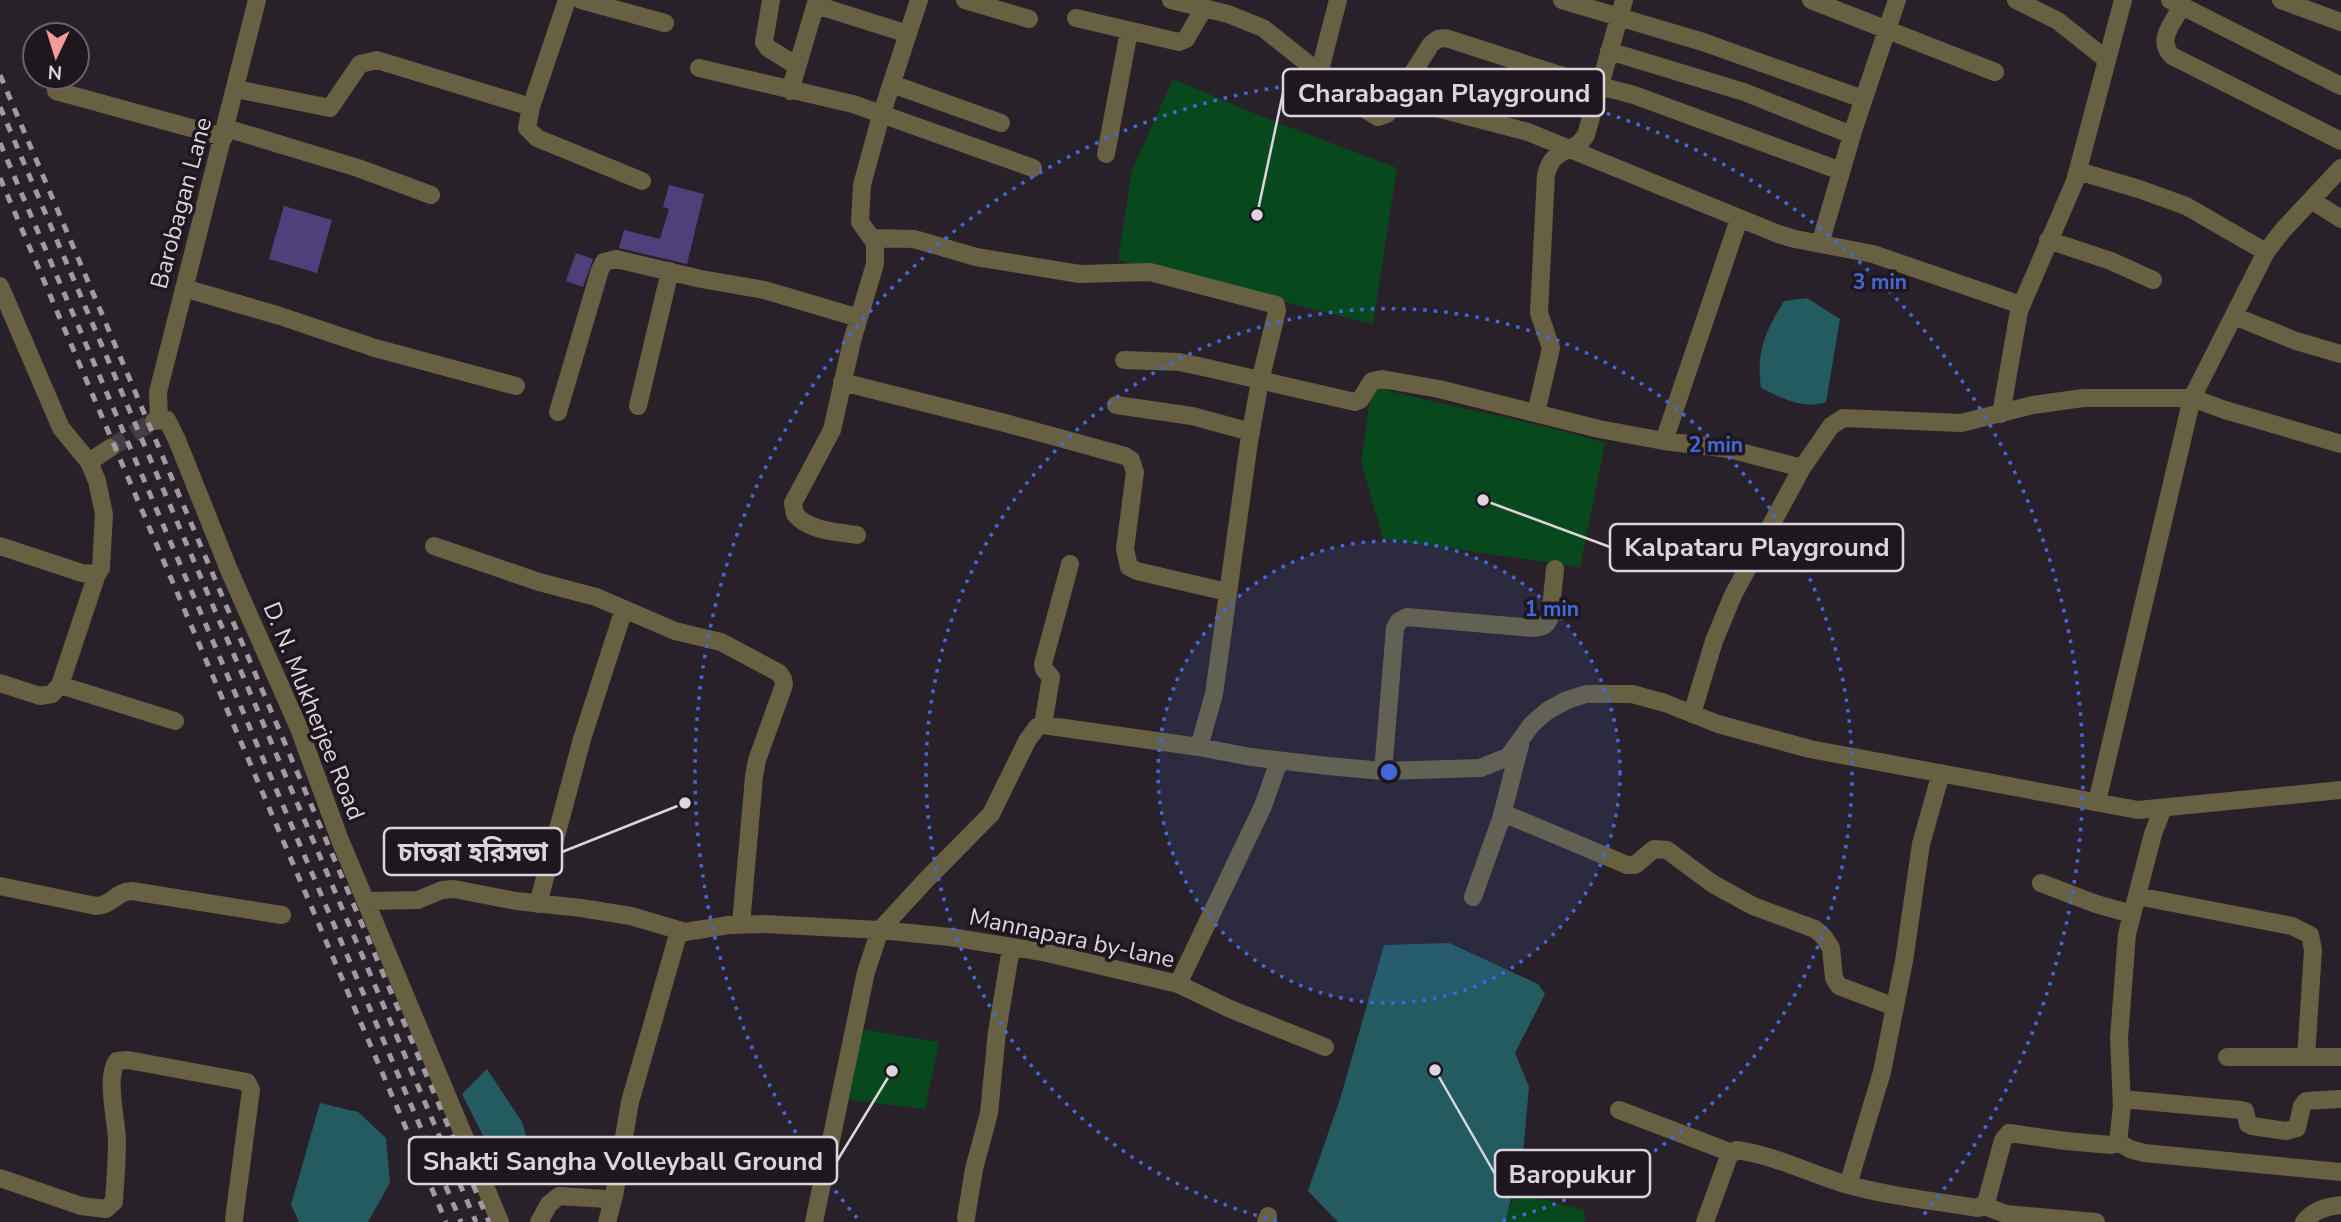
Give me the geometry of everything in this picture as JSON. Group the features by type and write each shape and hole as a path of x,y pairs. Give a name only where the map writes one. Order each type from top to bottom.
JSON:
{"street":[{"name":"Barobagan Lane","path":"156,420 158,392 257,0"},
{"path":"567,0 531,107 527,128 537,138 642,181"},
{"path":"581,0 665,23"},
{"path":"771,0 764,42 768,48 797,66"},
{"path":"857,535 828,531 798,519 793,509 794,500 832,430 842,382 875,264 876,249 872,237 860,222 862,185 881,114 919,0"},
{"path":"965,0 1029,19"},
{"path":"1171,0 1228,14 1263,29 1378,117 1387,114 1431,44 1442,38 1634,95 1841,171"},
{"path":"1320,74 1338,0"},
{"path":"1562,0 1622,8 1863,99"},
{"path":"1811,0 1995,72"},
{"path":"1820,244 1863,99 1897,0"},
{"path":"2016,0 2057,21 2107,60"},
{"path":"2001,414 2016,320 2078,172 2123,0"},
{"path":"2281,0 2341,22"},
{"path":"790,91 816,2 908,34"},
{"path":"2341,86 2176,3 2164,40 2165,48 2172,56 2341,141"},
{"path":"1076,18 1182,42 1204,8"},
{"path":"1535,413 1551,348 1539,313 1546,175 1552,159 1581,142 1586,135 1622,8"},
{"path":"1106,154 1129,31"},
{"path":"1609,51 1744,92 1852,135"},
{"path":"236,89 330,108 360,64 377,60 531,107"},
{"path":"699,68 853,104 1033,168"},
{"path":"891,84 1001,123"},
{"path":"56,91 358,168 431,195"},
{"path":"1400,93 1428,105 1509,127 1569,148 1787,237 1899,261 2021,305"},
{"path":"2097,802 2192,398 2266,253 2283,230 2341,168"},
{"path":"2078,172 2139,189 2186,206 2266,253"},
{"path":"2311,200 2341,219"},
{"path":"1664,441 1740,219"},
{"path":"872,237 914,239 976,257 1080,274 1150,272 1274,303 1277,311 1251,432 1214,694 1199,747"},
{"path":"2048,240 2111,261 2153,280"},
{"path":"558,412 604,262 616,259 764,290 859,318"},
{"path":"638,406 670,271"},
{"path":"0,286 61,428 89,462 97,481 104,514 101,568 60,685 52,694 40,696 0,682"},
{"path":"184,288 375,348 516,386"},
{"path":"2234,316 2296,341 2341,354"},
{"path":"1124,360 1179,362 1356,402 1372,381 1382,380 1439,389 1599,429 1729,449 1802,468"},
{"path":"842,382 1005,422 1125,456 1131,460 1135,472 1125,550 1129,567 1137,572 1227,592"},
{"path":"1692,714 1721,619 1802,468 1831,426 1843,418 1961,423 2033,405 2083,398 2192,398 2341,444"},
{"path":"1116,405 1192,416 1251,432"},
{"name":"D. N. Mukherjee Road","path":"156,420 168,421 177,440 229,570 298,726 340,840 368,901 415,1021 500,1222"},
{"path":"89,462 110,448"},
{"path":"0,546 82,573 97,574"},
{"path":"434,546 539,582 583,593 675,631 721,642 779,673 783,679 778,704 757,760 754,777 741,924"},
{"path":"1043,725 1051,677 1043,664 1070,564"},
{"path":"1383,771 1395,628 1399,621 1407,617 1542,627 1548,623 1550,617 1555,569"},
{"path":"538,904 582,739 624,609"},
{"path":"60,685 175,721"},
{"path":"814,1222 866,972 880,930 991,814 1027,741 1037,727 1043,725 1279,761 1383,771 1490,766 1508,757 1532,724 1547,711 1567,700 1586,694 1641,696 1748,733 1810,749 2138,810 2341,790"},
{"path":"1472,897 1503,813 1521,738"},
{"path":"1178,984 1264,806 1279,761"},
{"path":"1848,1185 1882,1072 1908,939 1921,844 1941,773"},
{"path":"2118,1142 2122,1099 2119,1038 2125,947 2153,834 2163,808"},
{"path":"1503,813 1627,865 1635,864 1654,849 1667,850 1734,896 1769,914 1815,929 1831,948 1834,978 1839,986 1895,1007"},
{"path":"2041,883 2096,904 2132,914"},
{"path":"0,886 96,906 108,904 119,894 132,891 282,915"},
{"path":"368,901 418,900 442,890 454,889 644,919 679,931 630,1102 607,1222"},
{"path":"2137,896 2292,926 2310,935 2313,950 2306,1057"},
{"name":"Mannapara by-lane","path":"679,931 699,931 741,924 880,930 933,935 1043,952 1178,984 1228,1008 1325,1047"},
{"path":"966,1218 974,1169 989,1113 997,1032 1011,948"},
{"path":"2227,1057 2341,1057"},
{"path":"0,1178 81,1206 100,1210 111,1207 115,1189 117,1144 113,1066 121,1060 154,1065 247,1082 250,1086 251,1096 234,1219"},
{"path":"2122,1099 2241,1110 2245,1111 2248,1124 2252,1126 2286,1131 2297,1128 2302,1106 2306,1101 2341,1099"},
{"path":"1619,1110 1732,1153"},
{"path":"1984,1206 2003,1140 2009,1133 2112,1145 2118,1142"},
{"path":"2118,1142 2144,1153 2341,1172"},
{"path":"1705,1222 1732,1153 1736,1150 1761,1154 1848,1185 1884,1193 1978,1209 1984,1206 2006,1214 2096,1222"},
{"path":"539,1222 549,1204 559,1196 607,1199 614,1196"},
{"path":"2304,1222 2319,1209 2341,1205"}],"green space":[{"path":"1173,79 1397,168 1373,324 1118,260 1132,170"},
{"path":"1372,386 1605,443 1580,567 1383,539 1361,461"},
{"path":"855,1028 939,1042 925,1109 849,1100"},
{"path":"1517,1193 1584,1210 1585,1222 1502,1222"}],"water":[{"path":"1807,298 1840,319 1826,402 1809,405 1793,402 1761,388 1760,375 1764,342 1784,301"},
{"path":"1449,943 1538,984 1545,994 1515,1053 1529,1087 1523,1153 1505,1222 1338,1222 1308,1191 1341,1096 1384,945"},
{"path":"487,1069 522,1122 536,1169 506,1181 462,1094"},
{"path":"320,1103 358,1112 386,1138 390,1183 368,1222 299,1222 291,1205"}],"building":[{"path":"669,185 704,194 687,264 619,248 624,230 660,239 669,209 663,207"},
{"path":"284,206 332,220 317,273 269,259"},
{"path":"576,253 593,259 583,287 566,281"}],"tunnel":[{"path":"110,448 154,421"}],"railway":[{"path":"0,75 489,1222"},
{"path":"0,107 476,1222"},
{"path":"0,143 461,1222"},
{"path":"0,178 446,1222"}],"place":[{"name":"Charabagan Playground","path":"1257,215"},
{"name":"Kalpataru Playground","path":"1483,500"},
{"name":"চাতরা হরিসভা","path":"685,803"},
{"name":"Baropukur","path":"1435,1070"},
{"name":"Shakti Sangha Volleyball Ground","path":"892,1071"}]}
